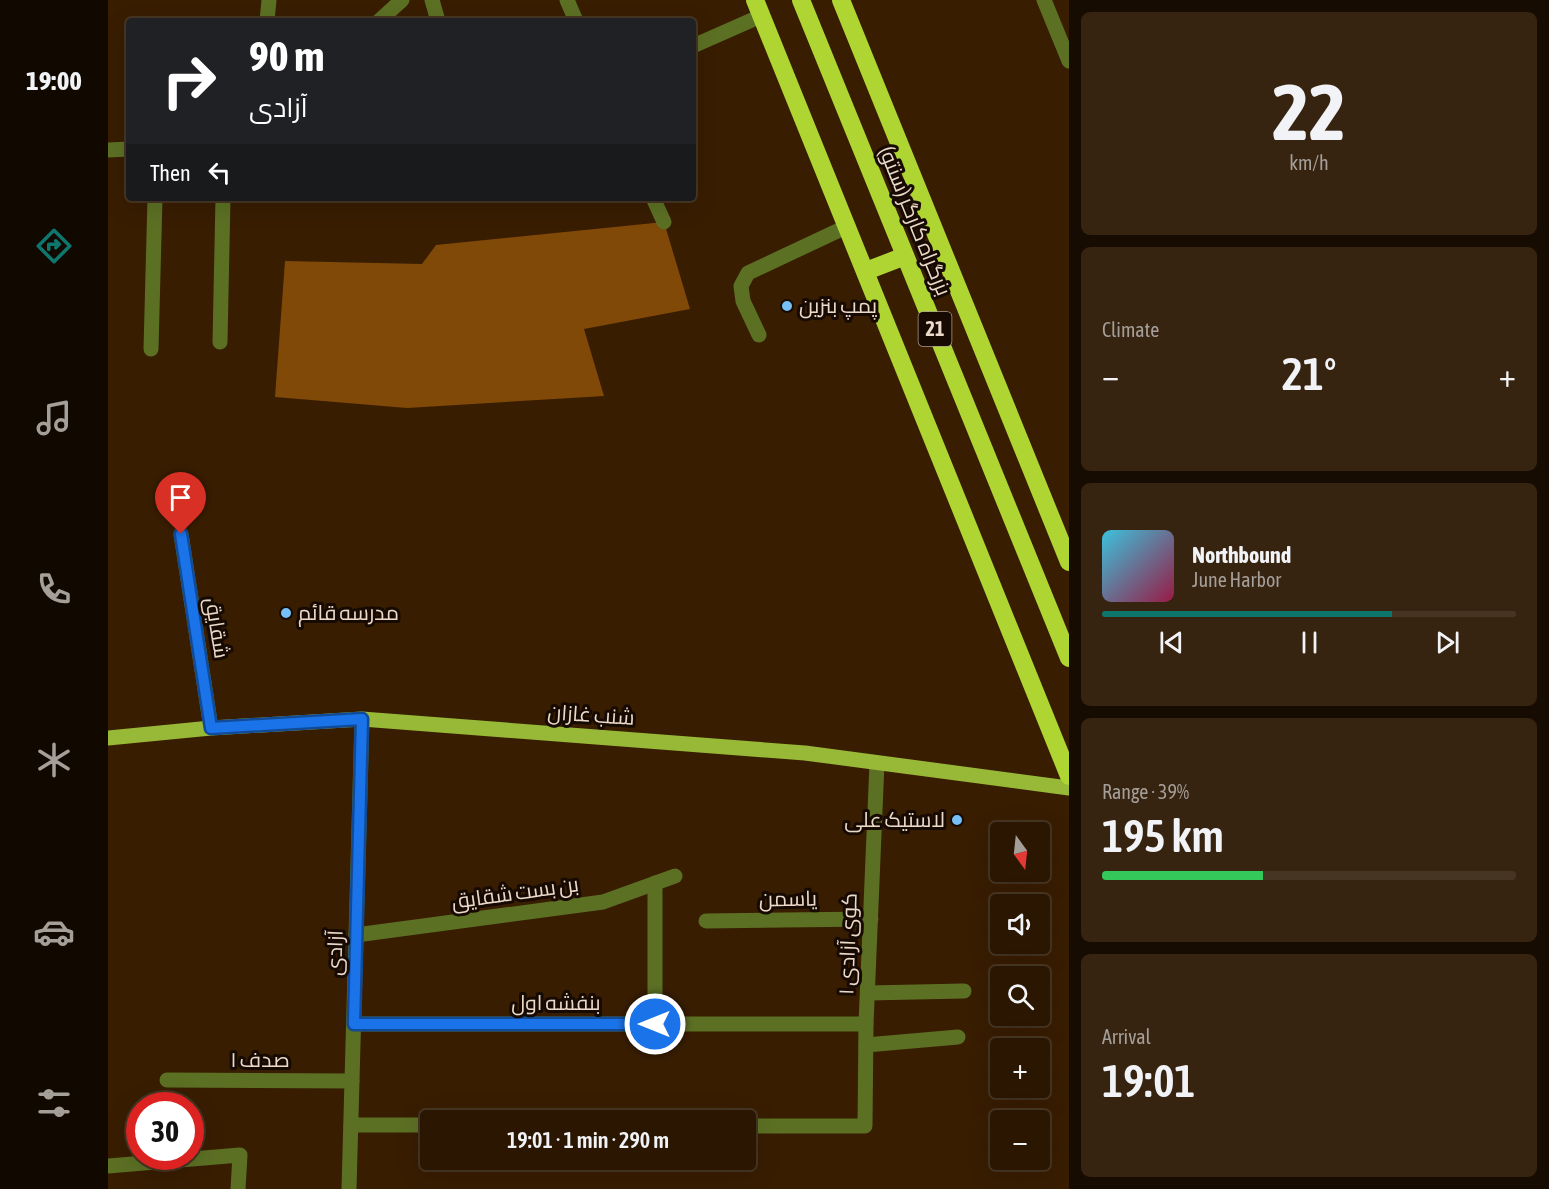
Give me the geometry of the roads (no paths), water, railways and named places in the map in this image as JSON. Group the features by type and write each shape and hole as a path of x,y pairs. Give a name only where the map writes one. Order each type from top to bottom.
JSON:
{"highway":[{"name":"بزرگراه کارگر (سنتو)","path":"801,0 1069,658"},
{"name":"بزرگراه کارگر (سنتو)","path":"841,0 1069,562"},
{"path":"758,8 1069,776"},
{"path":"866,271 905,256"}],"main road":[{"name":"شنب غازان","path":"108,738 211,728 362,719 805,753 1069,788"}],"street":[{"path":"267,18 268,0"},
{"path":"382,18 402,0"},
{"path":"432,0 437,18"},
{"path":"567,0 575,18"},
{"path":"1044,0 1069,61"},
{"path":"696,43 758,8"},
{"path":"108,150 126,149"},
{"path":"151,349 155,201"},
{"path":"220,342 223,201"},
{"path":"654,201 664,222"},
{"path":"759,335 743,301 741,286 748,273 848,226"},
{"name":"شقایق","path":"181,534 211,728"},
{"name":"آزادی","path":"349,1189 362,719"},
{"name":"کوی آزادی ۱","path":"756,1126 865,1126 867,993 877,763"},
{"name":"بن بست شقایق","path":"356,935 603,902 675,876"},
{"path":"655,883 655,1024"},
{"name":"یاسمن","path":"706,921 870,919"},
{"path":"867,993 964,991"},
{"name":"بنفشه اول","path":"354,1024 866,1024"},
{"path":"866,1045 958,1037"},
{"name":"صدف ۱","path":"168,1080 352,1081"},
{"path":"351,1125 420,1125"},
{"path":"108,1166 240,1155 238,1189"}],"place":[{"name":"پمپ بنزین","path":"787,306"},
{"name":"مدرسه قائم","path":"286,613"},
{"name":"لاستیک علی","path":"957,820"}]}
